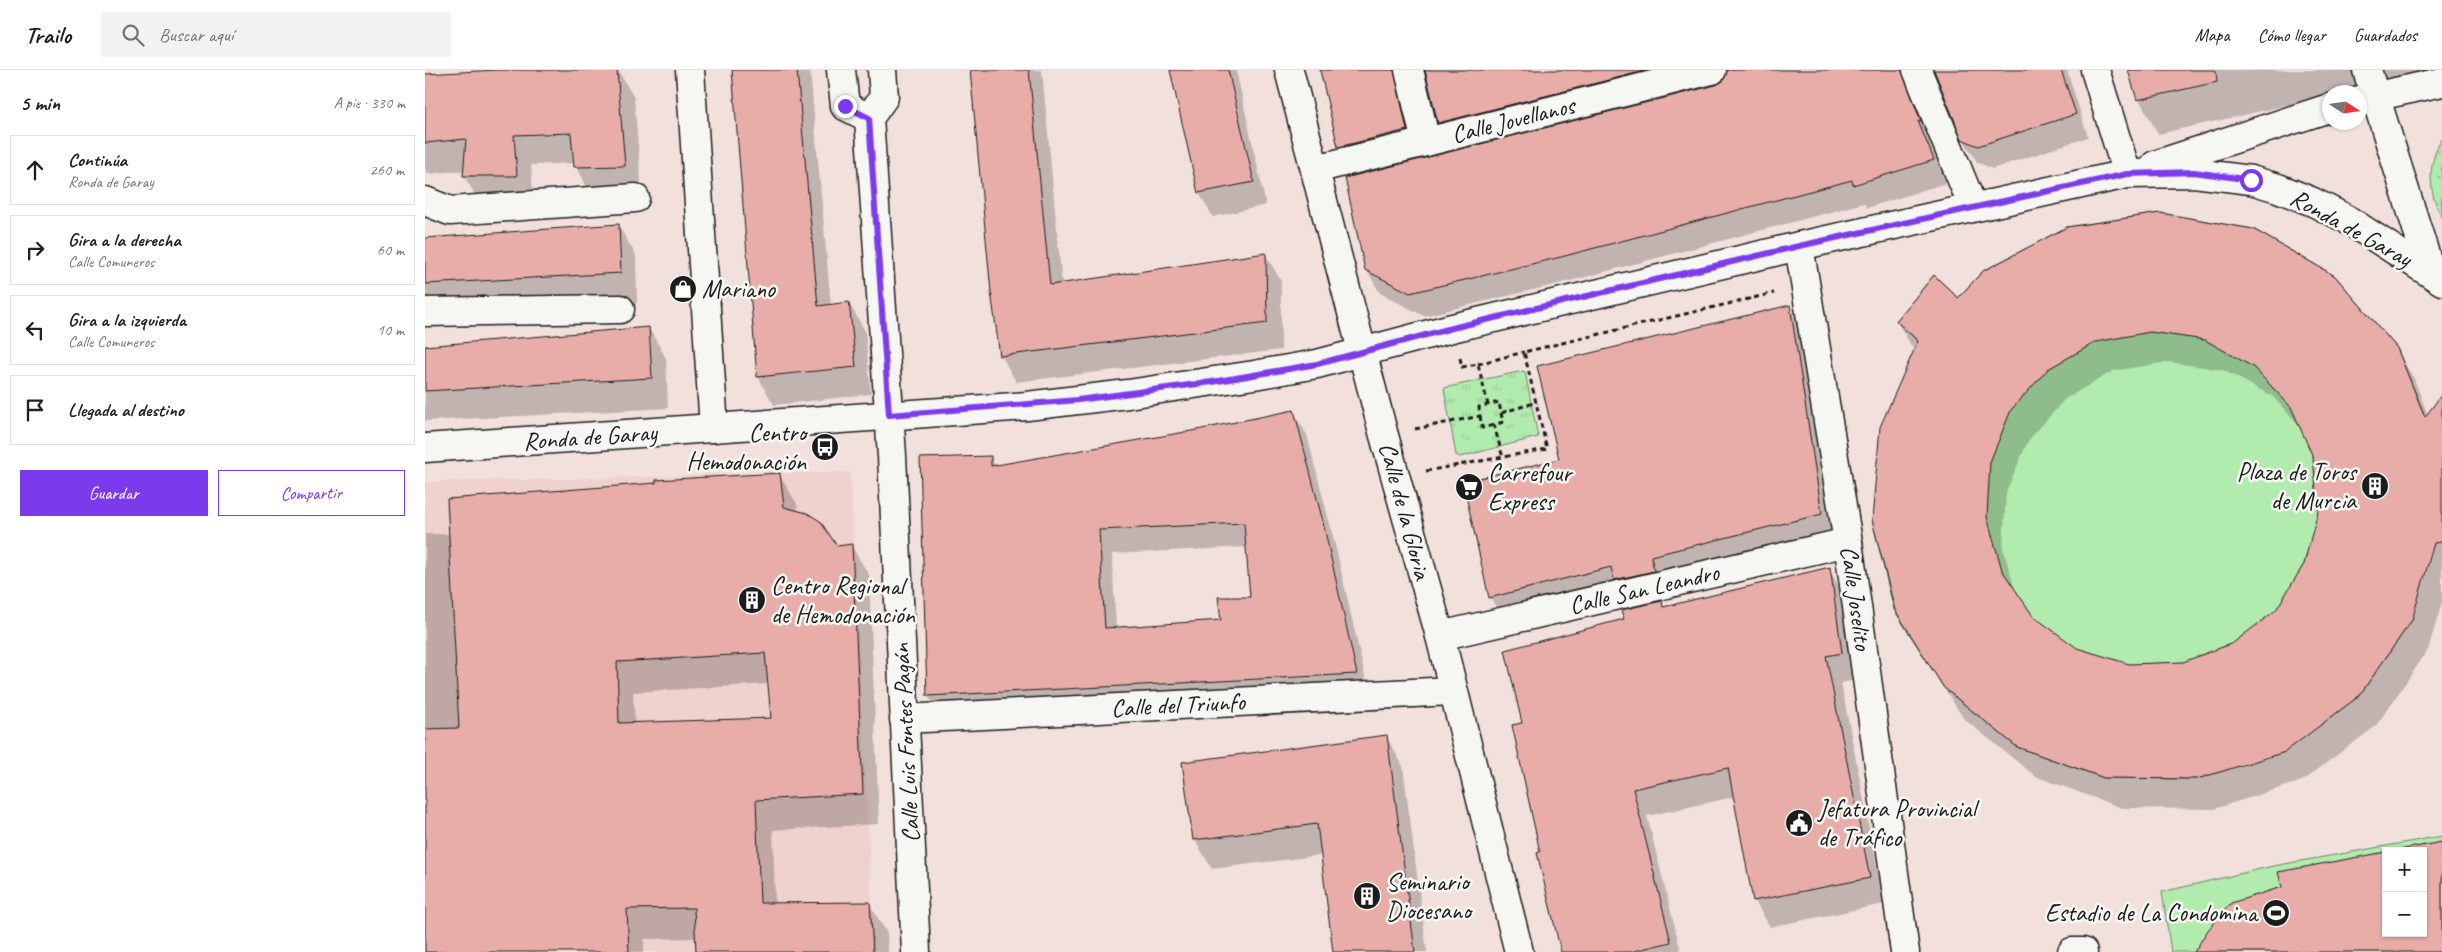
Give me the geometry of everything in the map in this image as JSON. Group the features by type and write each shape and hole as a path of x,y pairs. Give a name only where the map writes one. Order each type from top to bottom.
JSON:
{"street":[{"path":"690,70 714,428"},
{"path":"841,70 845,106 869,118 884,97 882,70"},
{"name":"Calle de la Gloria","path":"1289,70 1383,432 1440,636 1452,691 1519,952"},
{"path":"1409,70 1426,142"},
{"name":"Calle Jovellanos","path":"1315,170 1712,70"},
{"path":"1917,70 1973,207"},
{"path":"2095,70 2127,174 2322,110"},
{"path":"2367,70 2367,85"},
{"path":"2437,277 2367,98 2442,82"},
{"name":"Calle Luis Fontes Pagán","path":"869,118 889,415 916,952"},
{"name":"Ronda de Garay","path":"425,448 1027,406 1128,394 1272,372 1317,364 1452,328 1799,246 2127,174 2194,172 2251,180 2278,188 2313,202 2345,218 2437,277"},
{"path":"425,201 450,212 635,198"},
{"name":"Calle Joselito","path":"1799,246 1848,542 1905,952"},
{"path":"425,312 620,309"},
{"name":"Calle San Leandro","path":"1440,636 1848,542"},
{"name":"Calle del Triunfo","path":"904,719 1452,691"},
{"path":"2072,952 2083,952"}],"path":[{"path":"1452,328 1462,367 1806,286"},
{"path":"1396,477 1547,449 1524,352"},
{"path":"1477,364 1488,405"},
{"path":"1499,402 1501,413 1503,422 1482,428 1479,407 1499,402"},
{"path":"1501,413 1537,402"},
{"path":"1383,432 1438,426 1480,416"},
{"path":"1494,425 1503,458"}],"shaded area":[{"path":"850,472 874,952 425,952 425,482"}],"green space":[{"path":"2442,139 2442,217 2434,198 2431,178 2434,158"},
{"name":"Plaza de Toros de Murcia","path":"2160,213 2253,229 2335,276 2397,348 2433,436 2412,620 2359,696 2285,751 2197,779 2104,778 2017,747 1944,688 1894,610 1872,520 1918,341 1896,321 1934,275 1958,298 1983,271 2067,227"},
{"path":"1525,372 1538,437 1460,457 1456,455 1444,388"},
{"name":"Estadio de La Condomina","path":"2442,836 2442,952 2171,952 2162,892 2273,866"}],"building":[{"path":"497,70 617,70 625,166 574,167 571,133 514,135 517,176 463,176 466,139 425,143 425,74"},
{"path":"732,70 797,70 818,306 849,302 856,367 757,377"},
{"path":"970,70 1029,70 1050,285 1266,253 1267,323 1000,356 991,292"},
{"path":"1170,70 1228,70 1254,182 1198,193"},
{"path":"1320,70 1394,70 1407,130 1338,147"},
{"path":"1425,70 1648,70 1438,123"},
{"path":"1727,70 1902,70 1921,122 1918,121 1934,160 1853,185 1852,180 1561,257 1410,293 1365,270 1345,178 1716,85 1723,81"},
{"path":"1934,70 2061,70 2076,114 1978,146 1962,139"},
{"path":"2128,70 2216,70 2217,82 2137,100"},
{"name":"Plaza de Toros de Murcia","path":"2160,213 2253,229 2335,276 2397,348 2425,417 2442,394 2442,542 2434,543 2412,620 2359,696 2285,752 2197,779 2104,778 2017,747 1944,688 1895,610 1872,520 1880,427 1918,341 1896,321 1934,275 1958,298 1983,271 2067,227","holes":["2150,332 2205,340 2253,367 2291,407 2313,457 2318,511 2304,564 2276,610 2233,643 2183,662 2129,664 2077,648 2033,616 2002,570 1987,517 1990,462 2011,410 2048,369 2096,342"]},
{"path":"619,224 621,273 425,284 425,238"},
{"path":"1790,305 1822,514 1651,556 1654,571 1614,580 1611,567 1489,598 1463,482 1559,459 1537,366"},
{"path":"649,327 652,378 425,391 425,346"},
{"path":"1294,410 1322,518 1357,674 927,696 920,458 991,456 991,466 1197,430","holes":["1244,523 1250,597 1218,597 1221,620 1105,628 1099,530"]},
{"path":"780,473 784,507 807,513 820,521 837,546 852,544 863,794 756,800 760,903 870,902 873,952 696,952 694,908 627,909 629,952 425,952 425,729 459,728 447,499 656,483 656,480","holes":["765,653 771,718 619,723 617,662"]},
{"path":"1830,567 1842,653 1826,656 1870,878 1753,901 1728,768 1633,789 1671,942 1630,952 1561,952 1537,853 1540,852 1512,725 1522,723 1505,650 1624,619 1621,610 1662,601 1663,607"},
{"name":"Seminario Diocesano","path":"1387,735 1415,952 1333,952 1317,824 1193,840 1182,762"},
{"name":"Estadio de La Condomina","path":"2442,842 2442,952 2194,952 2208,930 2231,903 2282,887 2278,872 2382,853 2382,937 2427,937 2427,847 2415,847"}],"place":[{"name":"Mariano","path":"683,289"},
{"name":"Centro Hemodonación","path":"825,447"},
{"name":"Plaza de Toros de Murcia","path":"2375,486"},
{"name":"Carrefour Express","path":"1469,487"},
{"name":"Centro Regional de Hemodonación","path":"752,600"},
{"name":"Jefatura Provincial de Tráfico","path":"1799,823"},
{"name":"Seminario Diocesano","path":"1367,896"},
{"name":"Estadio de La Condomina","path":"2276,913"}],"route":[{"path":"845,106 869,118 889,415 1027,406 1078,400 1212,382 1317,364 1452,328 1799,246 2127,174 2194,172 2251,180"}]}
